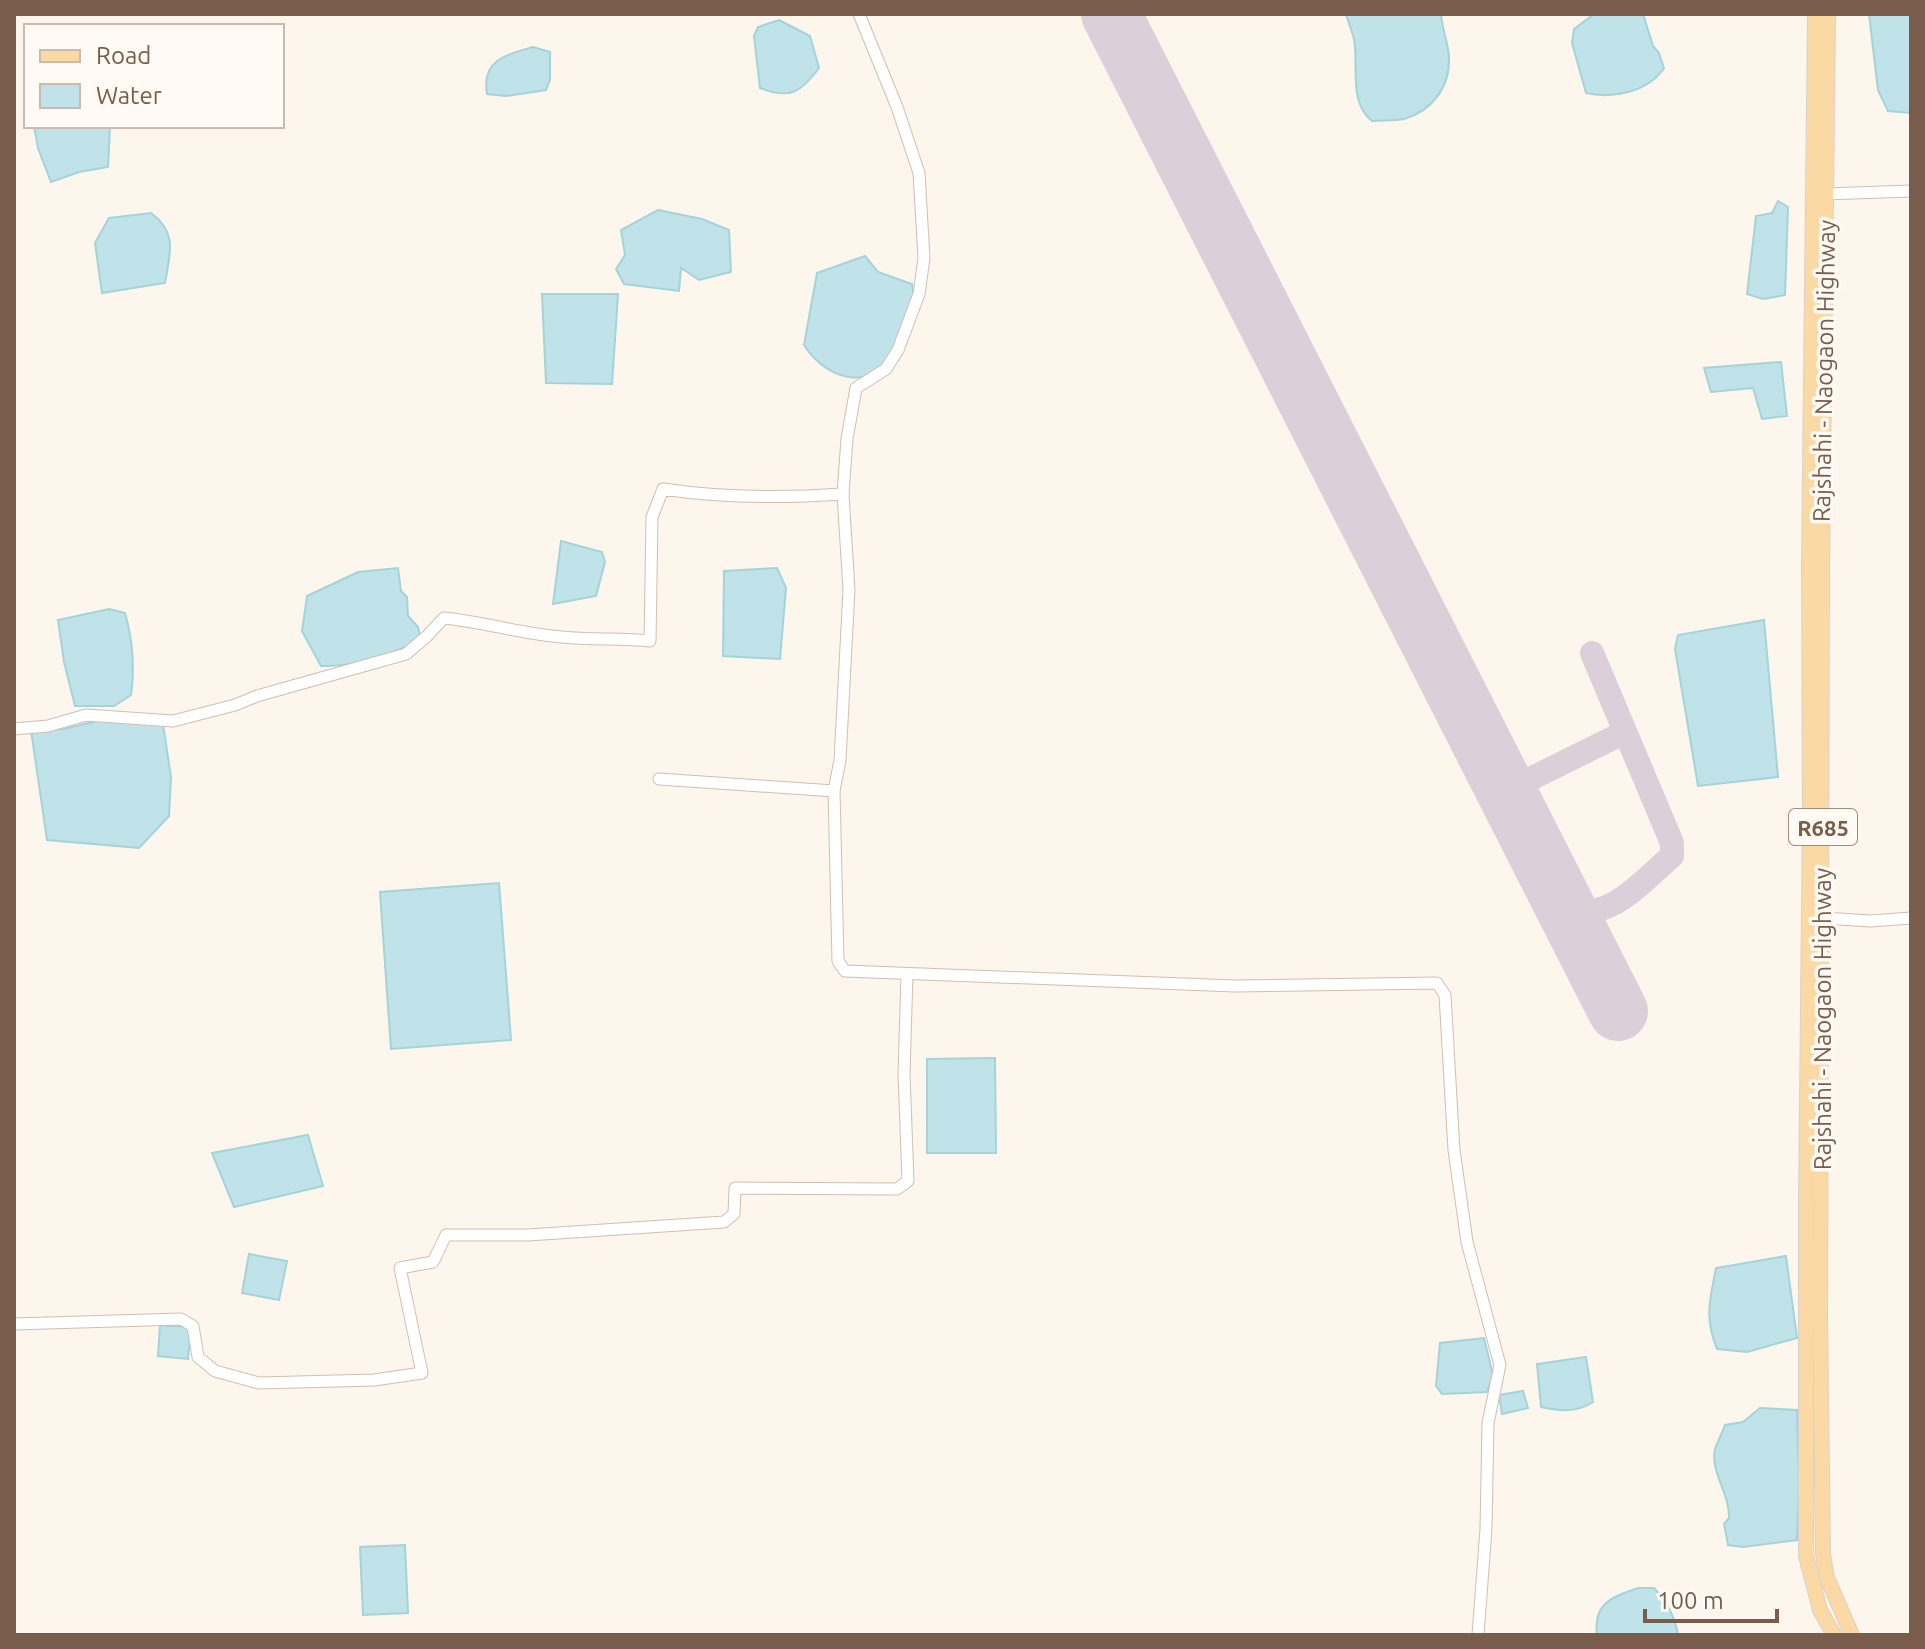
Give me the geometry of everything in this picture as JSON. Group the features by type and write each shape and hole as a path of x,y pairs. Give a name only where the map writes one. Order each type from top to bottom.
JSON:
{"main road":[{"name":"Rajshahi - Naogaon Highway","path":"1815,14 1809,566 1823,1554 1827,1578 1852,1635"},
{"name":"Rajshahi - Naogaon Highway","path":"1828,14 1822,566 1823,918 1816,948 1806,1201 1806,1556 1820,1610 1834,1635"}],"street":[{"path":"859,14 897,107 919,173 924,258 919,294 898,350 886,369 856,388 847,439 843,494 849,590 840,760 834,791 838,961 845,971 907,974 1235,986 1437,983 1445,995 1454,1150 1467,1242 1500,1365 1488,1423 1486,1529 1478,1635"},
{"path":"1825,194 1911,191"},
{"path":"14,729 48,726 86,715 173,721 222,709 257,696 406,654 444,618 563,638 650,641 652,517 663,489 783,497 843,494"},
{"path":"659,779 834,791"},
{"path":"1823,918 1871,921 1911,918"},
{"path":"14,1324 181,1319 193,1326 198,1357 215,1371 259,1383 374,1380 422,1373 400,1268 433,1262 446,1235 528,1235 724,1222 734,1214 735,1188 897,1189 908,1181 904,1074 907,974"}],"water":[{"path":"1346,14 1441,14 1449,69 1443,88 1431,104 1400,120 1372,121 1357,94 1354,39"},
{"path":"1594,14 1643,14 1664,68 1649,83 1629,92 1607,95 1586,93 1572,43 1574,29"},
{"path":"1869,14 1911,14 1911,113 1888,111 1878,90"},
{"path":"779,20 810,36 819,68 794,92 770,92 760,88 754,36 758,27"},
{"path":"533,47 550,52 550,80 546,90 506,96 487,94 486,83 492,66 505,56"},
{"path":"34,128 110,128 108,167 79,172 51,182 38,148"},
{"path":"1778,201 1788,207 1785,295 1763,299 1747,294 1756,216 1772,213"},
{"path":"658,210 702,219 729,230 731,272 699,280 681,268 679,291 624,284 616,269 625,255 621,230"},
{"path":"151,213 169,236 170,253 165,283 102,293 95,243 109,218"},
{"path":"865,256 878,272 912,284 913,297 909,314 883,365 873,373 851,377 829,370 804,345 817,273"},
{"path":"542,294 618,294 612,384 546,383"},
{"path":"1781,362 1787,416 1762,419 1753,388 1711,392 1704,368"},
{"path":"561,541 602,552 605,562 596,596 553,604"},
{"path":"398,568 401,591 407,597 408,616 418,627 420,636 387,655 345,665 321,666 302,631 307,596 358,572"},
{"path":"777,568 786,588 780,659 723,656 724,571"},
{"path":"109,609 125,613 128,623 133,664 131,695 114,706 75,706 58,620"},
{"path":"1764,620 1778,777 1698,786 1675,649 1678,635"},
{"path":"104,719 163,724 171,777 169,816 139,848 47,840 31,730 64,729"},
{"path":"499,883 511,1040 391,1049 380,892"},
{"path":"995,1058 996,1153 927,1153 927,1059"},
{"path":"308,1135 323,1186 234,1207 212,1153"},
{"path":"249,1254 287,1261 279,1300 242,1293"},
{"path":"1786,1256 1797,1338 1747,1352 1717,1349 1709,1318 1716,1268"},
{"path":"160,1325 191,1327 188,1359 158,1356"},
{"path":"1484,1338 1493,1375 1487,1392 1442,1394 1436,1386 1440,1343"},
{"path":"1586,1357 1593,1402 1568,1410 1541,1407 1537,1364"},
{"path":"1523,1391 1528,1408 1502,1414 1499,1395"},
{"path":"1760,1408 1797,1410 1797,1540 1743,1547 1728,1545 1724,1524 1729,1518 1727,1500 1715,1466 1715,1449 1725,1425 1743,1422"},
{"path":"405,1545 408,1613 363,1615 360,1547"},
{"path":"1638,1588 1654,1588 1659,1593 1673,1615 1678,1635 1597,1635 1601,1608 1613,1598"}],"taxiway":[{"path":"1566,911 1582,912 1611,905 1636,888 1672,856 1672,843 1592,653"},
{"path":"1506,791 1625,732"}],"runway":[{"path":"1111,14 1618,1011"}]}
